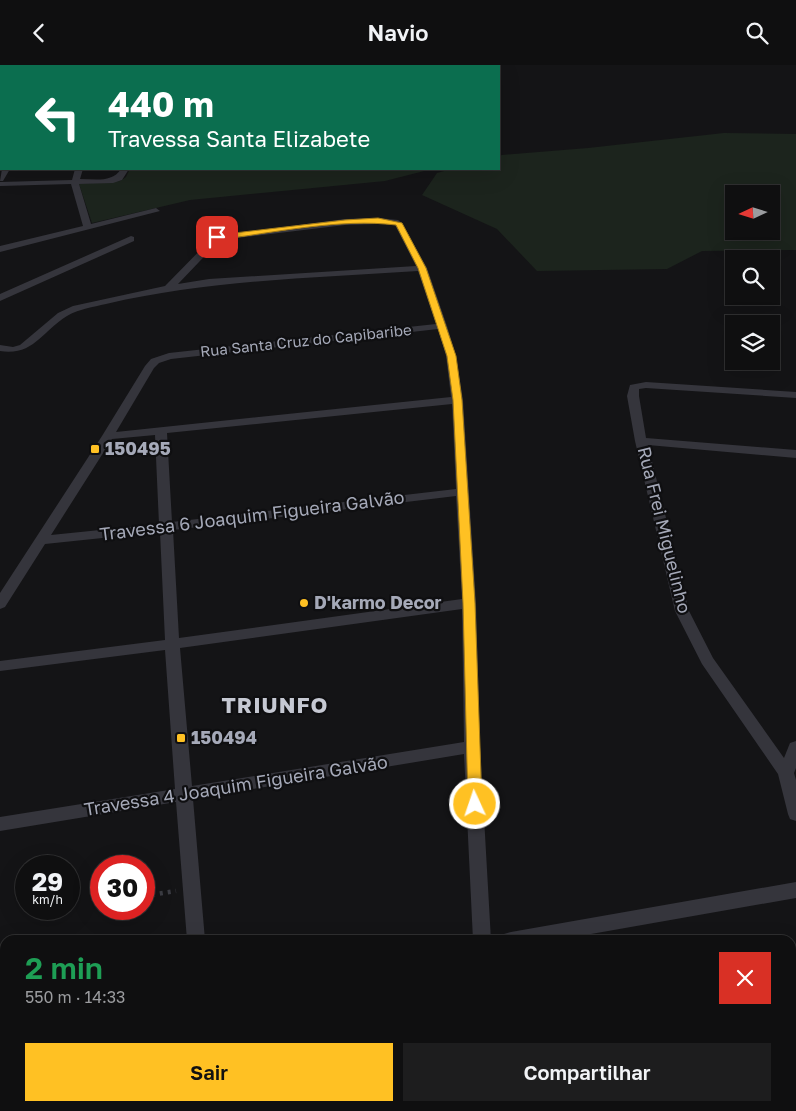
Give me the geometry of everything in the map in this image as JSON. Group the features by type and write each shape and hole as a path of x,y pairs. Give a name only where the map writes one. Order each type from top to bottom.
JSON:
{"street":[{"path":"79,170 75,183 87,226"},
{"path":"0,184 75,183 117,179 124,170"},
{"path":"0,249 87,226 156,211"},
{"path":"168,289 217,237 345,222 378,221 398,223 422,268 452,356 457,400 469,603 472,747 482,935"},
{"path":"0,298 131,239"},
{"path":"0,348 13,350 24,347 62,315 76,308 168,289 230,281 422,268"},
{"name":"Rua Santa Cruz do Capibaribe","path":"108,437 150,366 155,361 169,357 442,326"},
{"name":"Rua Frei Miguelinho","path":"796,395 646,385 634,387 633,396 641,441 682,611 707,660 786,773 796,814"},
{"path":"0,604 108,437 457,400"},
{"path":"160,431 172,644 196,935"},
{"path":"641,441 796,454"},
{"name":"Travessa 6 Joaquim Figueira Galvão","path":"41,540 463,492"},
{"path":"0,666 469,603"},
{"name":"Travessa 4 Joaquim Figueira Galvão","path":"0,824 472,747"},
{"path":"786,773 796,747"},
{"path":"540,935 796,890"}],"path":[{"path":"155,894 192,889"}],"shaded area":[{"path":"724,133 796,134 796,250 702,251 667,269 537,271 497,229 422,195 437,173 448,170 500,170 500,156"},
{"path":"130,170 428,170 385,181 190,200 92,223 79,184 120,181 126,177"}],"place":[{"name":"150495","path":"95,449"},
{"name":"D'karmo Decor","path":"304,603"},
{"name":"150494","path":"181,738"}],"district":[{"name":"TRIUNFO","path":"275,705"}],"route":[{"path":"217,237 345,222 378,221 398,223 422,268 452,356 457,400 469,603 475,804"}]}
